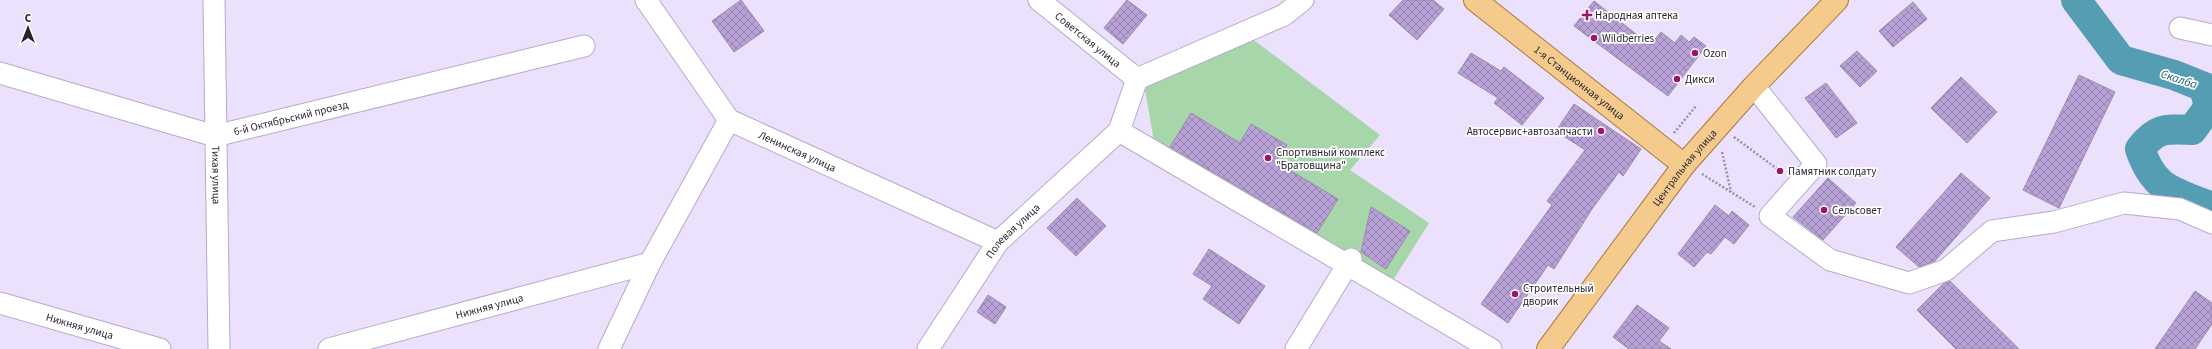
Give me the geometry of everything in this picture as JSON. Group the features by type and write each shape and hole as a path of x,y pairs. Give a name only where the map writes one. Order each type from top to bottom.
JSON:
{"main road":[{"name":"1-я Станционная улица","path":"1475,0 1663,148 1693,169"},
{"name":"Центральная улица","path":"1548,349 1693,169 1754,86 1837,0"}],"street":[{"name":"Тихая улица","path":"214,0 219,349"},
{"path":"609,349 650,263 729,120 646,0"},
{"name":"Советская улица","path":"1039,0 1137,79"},
{"path":"1303,0 1284,16 1137,79 1119,131 1350,261 1491,349"},
{"path":"2180,28 2212,35"},
{"name":"6-й Октябрьский проезд","path":"215,136 584,46"},
{"path":"0,73 215,136"},
{"path":"1754,86 1816,164 1770,216 1830,260 1909,283 1946,270 1992,231 2054,222 2124,203 2180,209 2212,223"},
{"name":"Ленинская улица","path":"729,120 998,242"},
{"name":"Полевая улица","path":"928,349 998,242 1119,131"},
{"path":"1296,349 1350,261"},
{"name":"Нижняя улица","path":"329,349 650,263"},
{"name":"Нижняя улица","path":"0,303 160,349"}],"path":[{"path":"1663,148 1696,106"},
{"path":"1734,137 1780,171"},
{"path":"1722,150 1731,192"},
{"path":"1693,169 1744,200"}],"green space":[{"name":"Спортивный комплекс \"Братовщина\"","path":"1251,38 1380,135 1350,170 1429,223 1392,282 1155,147 1144,84"}],"building":[{"path":"741,0 764,31 734,52 712,21"},
{"path":"1127,0 1147,15 1123,44 1104,28"},
{"path":"1403,0 1433,0 1444,9 1417,40 1389,15"},
{"path":"1594,1 1650,45 1661,32 1675,43 1681,35 1689,42 1694,37 1706,46 1668,96 1574,26"},
{"path":"1913,2 1927,19 1893,47 1879,31"},
{"path":"1857,51 1877,71 1860,87 1840,66"},
{"path":"1471,53 1501,71 1504,67 1544,98 1522,125 1494,103 1498,98 1458,73"},
{"path":"2079,75 2115,92 2059,208 2023,190"},
{"path":"1961,77 1997,112 1967,143 1931,108"},
{"path":"1826,83 1857,123 1836,138 1805,98"},
{"path":"1574,104 1641,149 1623,176 1619,172 1592,209 1554,269 1548,265 1508,323 1481,304 1552,205 1547,201 1585,150 1556,131"},
{"path":"1191,113 1240,143 1251,124 1287,145 1276,162 1338,199 1317,233 1170,147"},
{"path":"1961,173 1990,198 1935,261 1919,267 1896,247"},
{"name":"Сельсовет","path":"1828,178 1856,203 1823,240 1793,217"},
{"path":"1077,198 1106,226 1076,256 1047,228"},
{"path":"1715,205 1729,216 1732,211 1749,225 1734,244 1725,237 1711,254 1707,252 1694,267 1678,254"},
{"path":"1371,207 1410,231 1386,269 1361,252"},
{"path":"1209,249 1265,286 1239,324 1203,299 1212,286 1193,274"},
{"path":"1950,281 2019,349 1956,349 1917,310 1943,284"},
{"path":"2195,291 2212,303 2212,324 2195,349 2155,349"},
{"path":"988,295 1006,307 995,324 977,312"},
{"path":"1637,305 1669,328 1659,341 1671,349 1629,349 1613,337"}],"waterway":[{"name":"Скалба","path":"2076,0 2121,60 2174,75 2204,87 2209,107 2192,130 2175,129 2157,133 2140,149 2152,174 2159,182 2176,193 2212,207"}],"place":[{"name":"Народная аптека","path":"1587,15"},
{"name":"Wildberries","path":"1594,38"},
{"name":"Ozon","path":"1695,53"},
{"name":"Дикси","path":"1677,79"},
{"name":"Автосервис+автозапчасти","path":"1601,131"},
{"name":"Спортивный комплекс \"Братовщина\"","path":"1268,158"},
{"name":"Памятник солдату","path":"1780,171"},
{"name":"Сельсовет","path":"1824,210"},
{"name":"Строительный дворик","path":"1515,294"}]}
